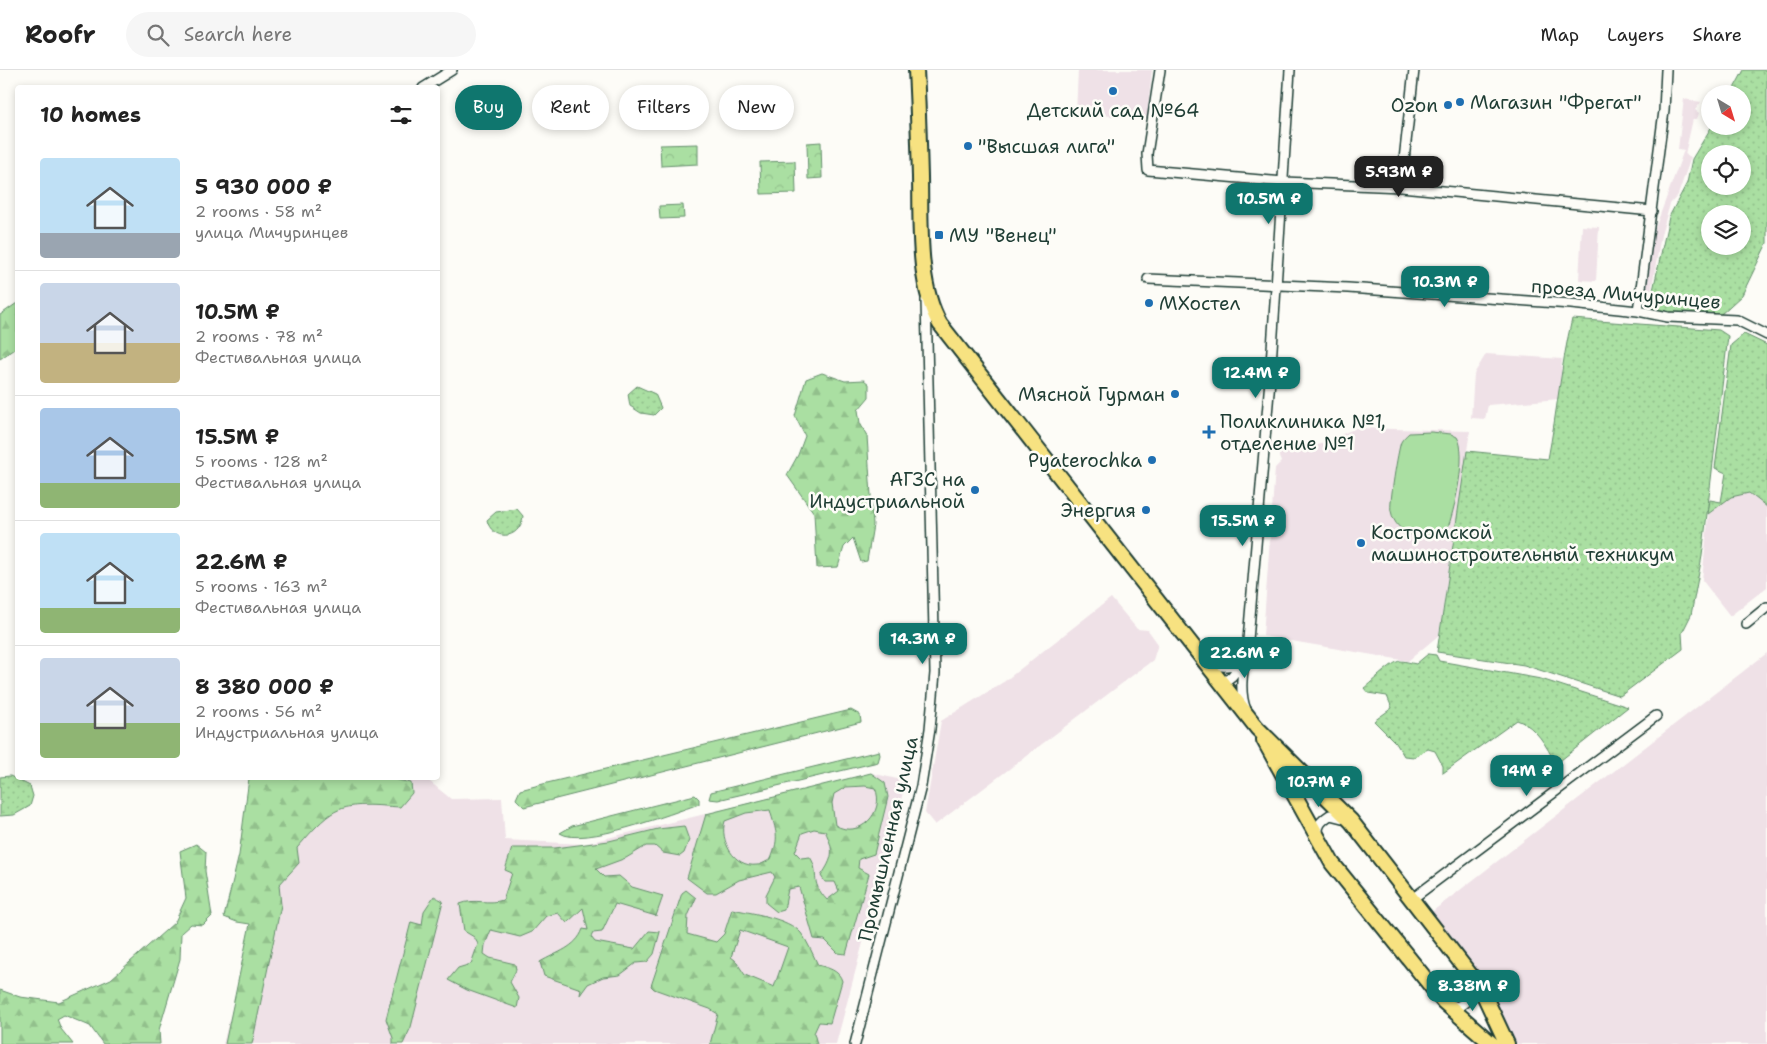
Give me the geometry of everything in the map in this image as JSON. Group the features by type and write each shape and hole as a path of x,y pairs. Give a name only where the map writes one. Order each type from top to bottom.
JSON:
{"highway":[{"path":"916,70 922,236 926,280 933,312 947,333 1254,723 1351,821 1472,977 1485,997 1507,1044"},
{"path":"1254,723 1332,863 1444,1002 1492,1044"}],"street":[{"path":"428,85 452,70"},
{"path":"1160,70 1147,154 1148,170 1284,182 1401,187 1652,211"},
{"path":"1254,723 1244,704 1242,689 1276,286 1290,70"},
{"path":"1401,187 1414,70"},
{"path":"1638,311 1664,111 1666,70"},
{"name":"проезд Мичуринцев","path":"1148,279 1348,288 1571,304 1638,311 1668,318 1737,320 1767,336"},
{"name":"Промышленная улица","path":"855,1044 921,786 930,729 935,673 926,280"},
{"path":"1746,624 1767,607"},
{"path":"1202,657 1222,667 1239,663 1245,657"},
{"path":"1223,683 1232,676 1245,657"},
{"path":"1412,899 1656,716"},
{"path":"1319,841 1317,828 1322,820 1330,815 1339,816 1351,821"},
{"path":"1444,1002 1457,1007 1465,1003 1470,997 1472,977"}],"shaded area":[{"name":"Детский сад №64","path":"1078,70 1152,70 1147,119 1076,113"},
{"path":"1684,99 1701,102 1695,110 1699,113 1697,119 1693,119 1685,154 1691,157 1678,195 1670,204 1661,235 1648,310 1641,309 1653,234 1684,150 1678,149"},
{"path":"1582,226 1599,227 1596,281 1579,280"},
{"path":"1744,334 1767,345 1767,587 1730,616 1702,580 1710,500 1721,502 1726,473 1715,468 1731,345"},
{"path":"1486,354 1562,359 1559,399 1488,405 1485,419 1471,418 1474,374"},
{"name":"Костромской машиностроительный техникум","path":"1356,428 1470,431 1439,635 1408,661 1263,636 1275,468 1281,462 1279,457 1280,446 1309,449"},
{"path":"1111,598 1137,629 1148,630 1158,644 1153,660 935,825 925,813 941,721 1005,681"},
{"path":"1767,653 1767,1044 1513,1044 1429,914"},
{"path":"871,773 906,781 836,1044 223,1044 291,780 425,780 429,781 451,799 502,798 505,840 583,844"}],"green space":[{"path":"1744,70 1767,70 1767,243 1742,295 1719,316 1659,314 1649,309 1669,217 1687,183 1692,159 1707,135 1751,135 1751,85 1736,85"},
{"path":"821,142 822,178 808,179 807,143"},
{"path":"698,144 698,164 661,166 660,145"},
{"path":"795,161 796,193 761,194 760,162"},
{"path":"683,205 684,218 660,219 659,206"},
{"path":"15,304 15,348 0,359 0,315"},
{"path":"1572,319 1719,330 1728,336 1702,556 1691,615 1682,633 1683,649 1620,696 1524,665 1437,652 1467,451 1548,459"},
{"path":"1744,334 1767,345 1767,507 1749,493 1731,497 1708,514 1710,500 1721,502 1726,473 1715,468 1731,345"},
{"path":"822,373 845,381 864,380 869,384 869,397 858,410 860,423 867,436 873,525 867,561 861,562 853,538 844,547 838,567 817,568 814,513 787,475 798,455 805,436 795,416 806,379"},
{"path":"637,386 655,394 661,408 654,415 641,413 630,406 628,394"},
{"path":"1431,432 1451,434 1457,437 1460,445 1461,469 1447,530 1431,537 1422,537 1414,536 1399,527 1391,511 1391,499 1402,441 1409,433"},
{"path":"517,509 523,516 517,530 511,534 499,534 490,527 487,520 496,512"},
{"path":"1428,654 1436,655 1439,661 1541,679 1628,707 1556,764 1545,744 1535,732 1517,720 1443,773 1443,766 1435,751 1428,749 1414,757 1404,756 1396,743 1374,721 1392,708 1387,696 1368,693 1364,688 1396,662 1402,661 1416,664"},
{"path":"851,710 860,715 861,722 524,807 516,799 520,790"},
{"path":"879,751 878,762 718,800 709,799 711,792"},
{"path":"871,773 885,783 888,797 874,854 859,859 858,868 869,874 846,954 838,953 825,940 814,939 799,887 788,889 784,910 777,912 766,903 766,895 775,877 772,872 739,880 716,893 707,893 687,878 706,814","holes":["865,786 875,788 877,806 874,814 868,821 853,829 844,829 835,825 832,803 834,794 846,787","770,810 775,829 776,839 771,859 759,865 749,865 741,862 726,844 724,836 725,821 746,813","814,829 825,831 828,838 831,854 821,876 825,882 835,882 839,891 827,900 816,882 815,868 810,857 801,858 795,852 802,833"]},
{"path":"10,776 30,786 33,796 30,806 14,815 0,816 0,777"},
{"path":"249,780 398,780 411,783 412,793 400,807 364,805 339,810 331,814 313,830 297,848 299,863 279,885 281,905 252,1044 225,1044 250,924 224,917 239,855"},
{"path":"695,795 699,799 699,804 607,833 571,836 560,833 572,826"},
{"path":"684,826 689,840 684,853 680,856 663,853 655,846 646,846 626,858 596,869 604,877 619,876 632,887 663,896 656,916 615,904 602,932 593,933 591,937 595,942 634,949 649,931 660,932 654,954 647,962 636,963 620,975 603,977 588,984 580,995 581,989 544,976 540,962 571,945 576,941 583,929 588,930 583,908 567,923 558,913 546,916 532,932 520,937 491,930 485,945 484,954 490,958 515,964 516,970 510,982 519,998 517,1008 467,990 448,980 458,968 471,964 478,944 474,937 464,931 460,904 503,900 512,873 505,870 512,848 555,848 609,841 658,829"},
{"path":"196,844 206,852 205,871 212,916 203,925 191,924 181,933 180,959 159,1030 160,1044 103,1044 90,1026 64,1015 57,1019 61,1029 73,1044 0,1044 0,990 20,997 59,1002 111,979 175,922 186,898 180,851"},
{"path":"686,890 696,898 688,916 687,934 716,942 724,934 732,909 769,917 787,923 801,933 818,965 833,970 841,977 842,981 830,1023 819,1022 814,1033 817,1044 710,1044 718,1014 710,1009 654,989 651,986 682,893","holes":["740,930 788,947 774,987 745,975 731,957"]},
{"path":"434,896 443,901 411,1027 403,1044 393,1044 393,1038 386,1019 411,922 422,925 424,911"}],"place":[{"name":"Детский сад №64","path":"1113,91"},
{"name":"Магазин \"Фрегат\"","path":"1460,102"},
{"name":"Ozon","path":"1448,105"},
{"name":"\"Высшая лига\"","path":"968,146"},
{"name":"МУ \"Венец\"","path":"939,235"},
{"name":"МХостел","path":"1149,303"},
{"name":"Мясной Гурман","path":"1175,394"},
{"name":"Поликлиника №1, отделение №1","path":"1209,432"},
{"name":"Pyaterochka","path":"1152,460"},
{"name":"АГЗС на Индустриальной","path":"975,490"},
{"name":"Энергия","path":"1146,510"},
{"name":"Костромской машиностроительный техникум","path":"1361,543"}]}
